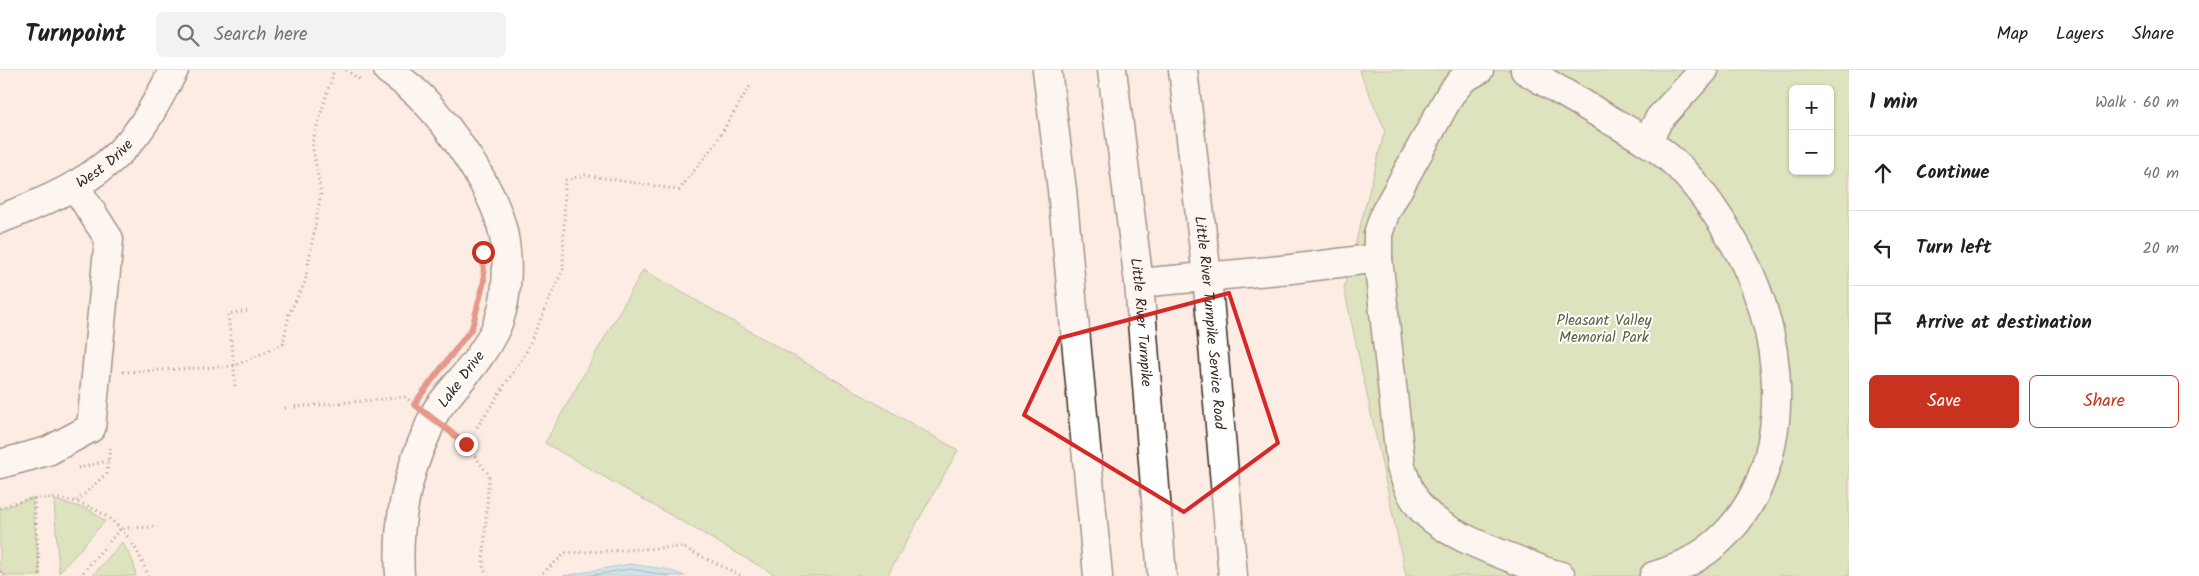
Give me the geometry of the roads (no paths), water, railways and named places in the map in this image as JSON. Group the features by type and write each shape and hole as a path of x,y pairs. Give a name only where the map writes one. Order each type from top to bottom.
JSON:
{"street":[{"name":"West Drive","path":"0,219 37,205 75,186 107,165 133,137 174,70"},
{"path":"1048,70 1062,190 1098,576"},
{"name":"Little River Turnpike","path":"1112,70 1139,284 1162,576"},
{"name":"Little River Turnpike Service Road","path":"1183,70 1207,276 1233,576"},
{"path":"1479,70 1464,78 1451,93 1385,213 1378,234 1378,258 1401,467 1408,488 1422,509 1440,525 1544,571 1561,576"},
{"path":"1525,70 1648,142 1680,168 1703,195 1732,240 1755,286 1768,329 1774,368 1775,412 1772,446 1763,479 1748,507 1728,532 1702,554 1672,571 1654,576"},
{"path":"1648,142 1659,119 1704,70"},
{"name":"Lake Drive","path":"384,74 423,98 456,140 482,183 501,224 507,261 505,292 495,330 474,366 437,409 418,451 403,498 400,576"},
{"path":"0,464 48,451 91,428 108,372 109,239 75,186"},
{"path":"1139,284 1291,269 1378,258"}],"water":[{"path":"630,564 665,569 685,576 563,576"}],"park label":[{"name":"Pleasant Valley Memorial Park","path":"1604,328"}]}
